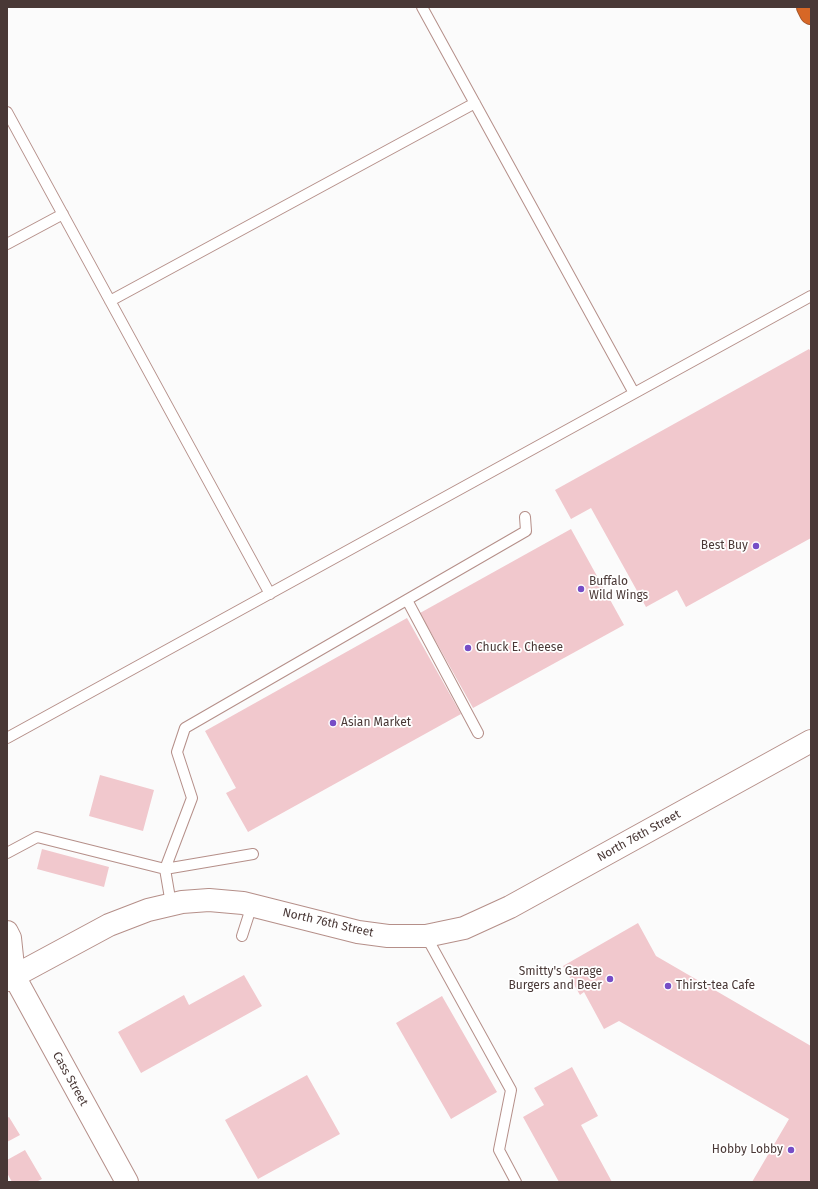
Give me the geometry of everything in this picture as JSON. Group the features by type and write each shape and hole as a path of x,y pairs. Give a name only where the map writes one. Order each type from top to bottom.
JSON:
{"highway":[{"path":"808,7 811,13"}],"street":[{"name":"North 76th Street","path":"9,975 109,925 138,913 171,904 223,901 252,905 358,932 397,937 426,936 464,928 494,915 811,741"},
{"name":"Cass Street","path":"7,932 10,938 9,975 127,1182"}],"lane":[{"path":"422,7 634,393"},
{"path":"110,301 475,103"},
{"path":"7,112 270,594"},
{"path":"7,244 62,214"},
{"path":"7,738 811,296"},
{"path":"171,904 165,869 192,798 178,752 185,728 526,532 525,517"},
{"path":"407,600 478,733"},
{"path":"7,853 37,837 165,869 253,854"},
{"path":"242,936 252,905"},
{"path":"426,936 511,1090 499,1150 516,1182"}],"building":[{"path":"809,349 811,352 811,538 686,607 677,590 646,607 591,508 571,519 555,490"},
{"path":"571,529 624,625 473,708 420,613"},
{"name":"Asian Market","path":"407,618 461,714 248,832 226,793 236,788 205,731"},
{"path":"100,775 154,790 143,831 89,816"},
{"path":"42,849 109,867 104,887 37,869"},
{"path":"638,923 656,956 811,1046 811,1182 752,1182 789,1119 619,1021 604,1029 584,992 580,995 563,966"},
{"path":"244,975 262,1006 141,1073 118,1032 184,995 189,1005"},
{"path":"442,996 497,1092 451,1119 396,1023"},
{"path":"572,1067 598,1116 581,1125 612,1182 559,1182 523,1117 544,1105 534,1088"},
{"path":"307,1075 340,1134 258,1179 225,1120"},
{"path":"9,1117 20,1135 7,1142 7,1118"},
{"path":"25,1150 42,1179 36,1182 12,1182 7,1173 7,1160"}],"place":[{"name":"Best Buy","path":"756,546"},
{"name":"Buffalo Wild Wings","path":"581,589"},
{"name":"Chuck E. Cheese","path":"468,648"},
{"name":"Asian Market","path":"333,723"},
{"name":"Smitty's Garage Burgers and Beer","path":"610,979"},
{"name":"Thirst-tea Cafe","path":"668,986"},
{"name":"Hobby Lobby","path":"791,1150"}]}
